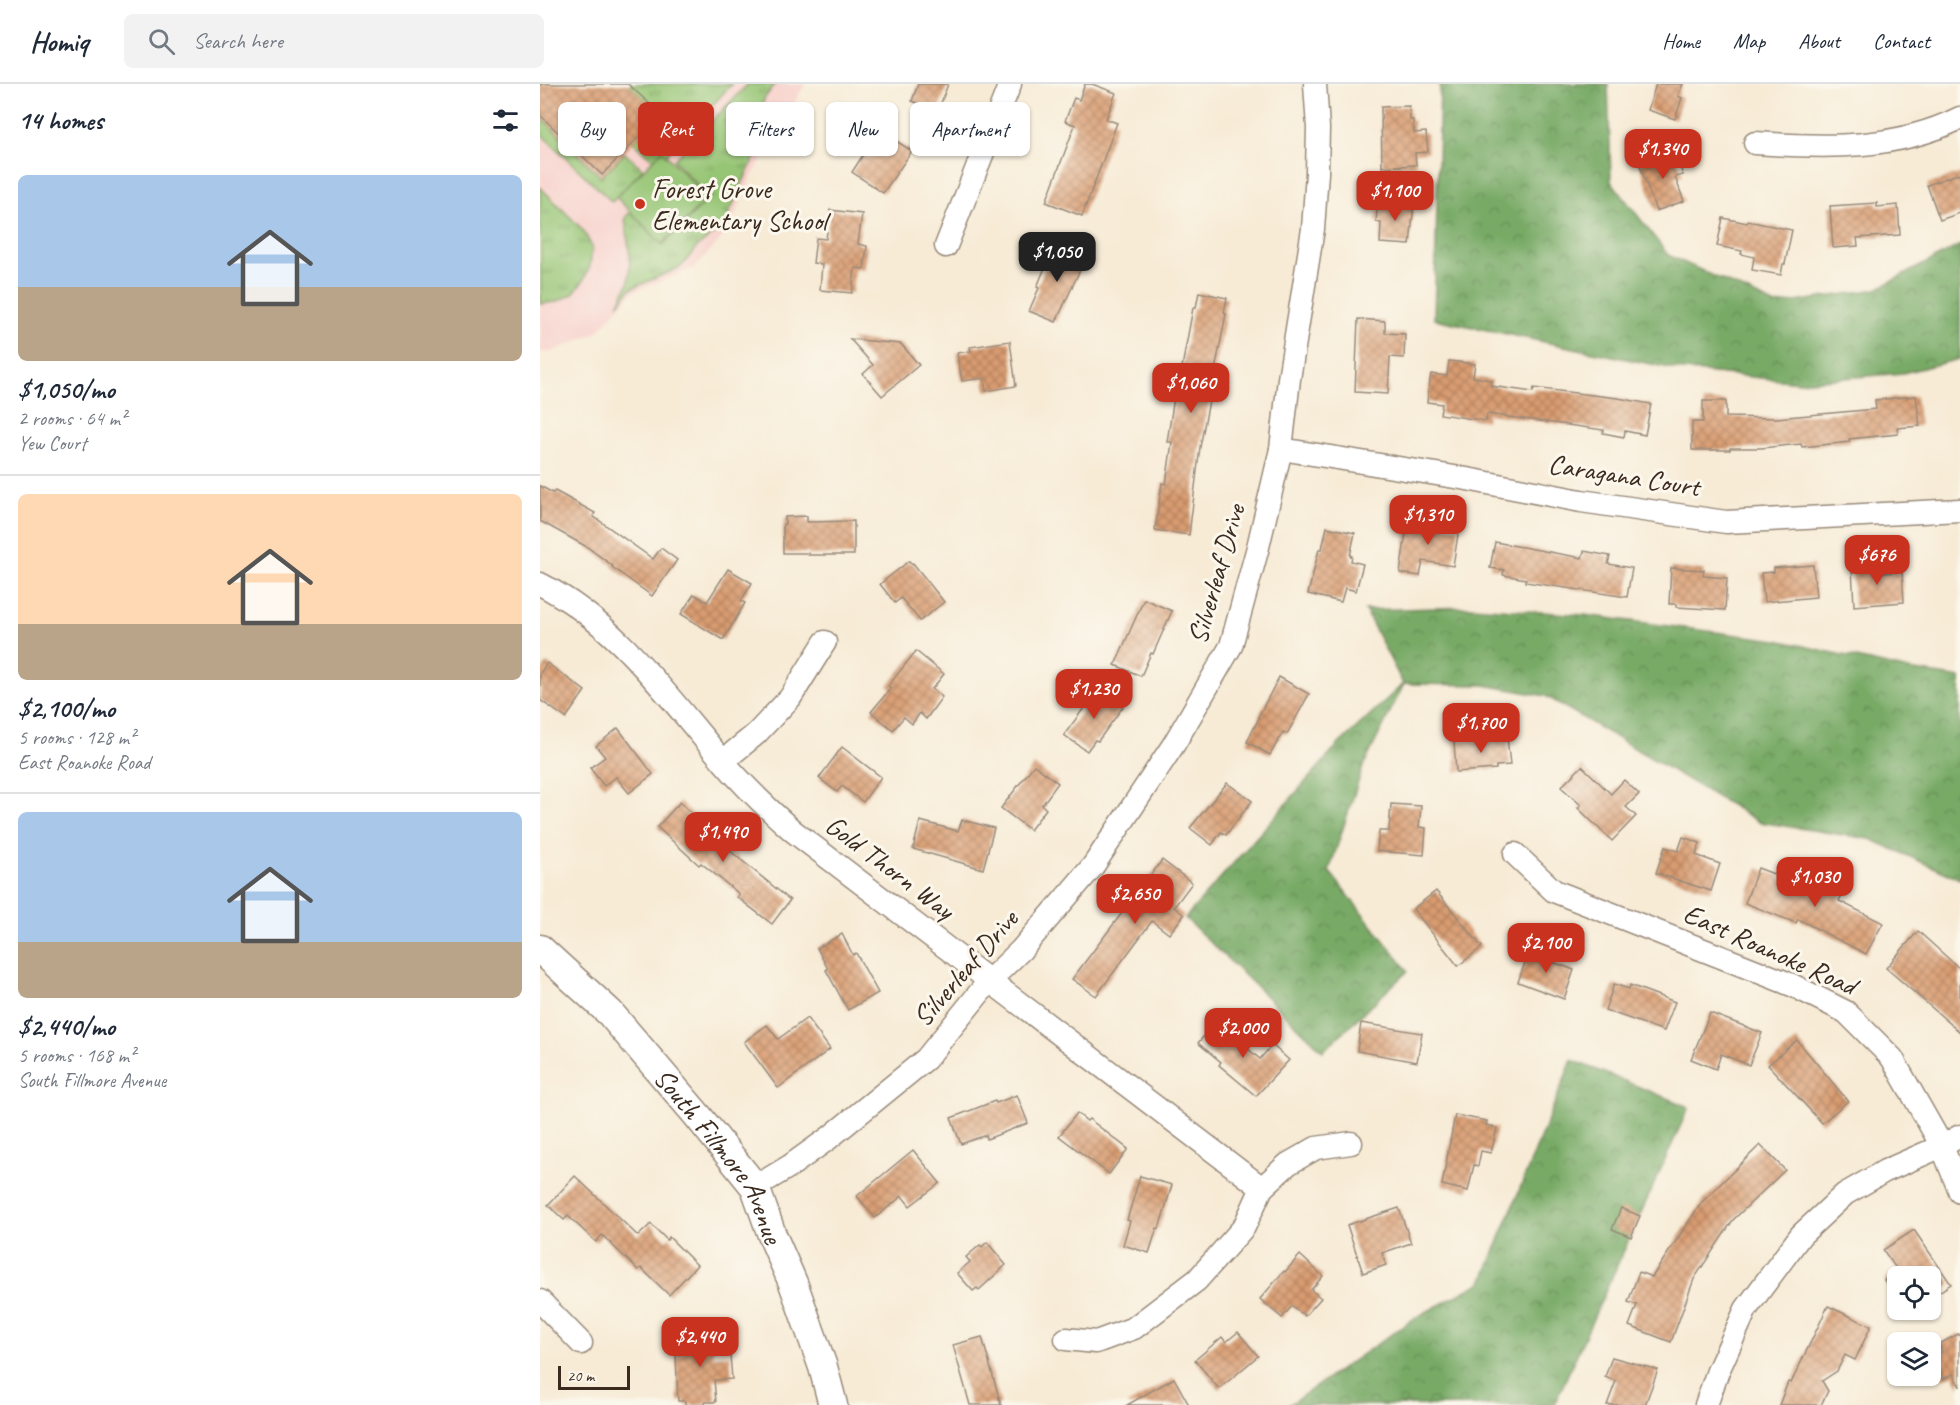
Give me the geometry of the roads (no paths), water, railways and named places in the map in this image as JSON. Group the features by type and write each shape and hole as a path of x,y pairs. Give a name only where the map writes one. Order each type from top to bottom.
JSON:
{"street":[{"path":"946,246 1010,84"},
{"name":"Silverleaf Drive","path":"755,1187 790,1166 829,1138 926,1059 989,981 1021,950 1093,866 1174,744 1231,646 1258,547 1281,449 1289,379 1314,218 1318,151 1315,84"},
{"path":"1755,143 1803,146 1858,146 1884,143 1913,136 1960,118"},
{"name":"Caragana Court","path":"1281,449 1467,479 1581,501 1726,522 1960,510"},
{"name":"Gold Thorn Way","path":"540,584 595,619 656,681 723,762 764,806 793,831 1262,1188"},
{"path":"723,762 756,734 790,698 825,642"},
{"name":"East Roanoke Road","path":"1515,854 1554,891 1792,985 1846,1012 1892,1058 1951,1141 1960,1192"},
{"name":"South Fillmore Avenue","path":"540,949 610,1013 755,1187 772,1235 793,1283 819,1357 832,1405"},
{"path":"1706,1405 1718,1371 1746,1309 1801,1235 1845,1194 1885,1171 1951,1141"},
{"path":"1066,1339 1096,1342 1134,1328 1197,1280 1244,1227 1262,1188 1288,1164 1316,1148 1351,1143"},
{"path":"540,1301 581,1343"}],"place":[{"name":"Forest Grove Elementary School","path":"640,204"}]}
